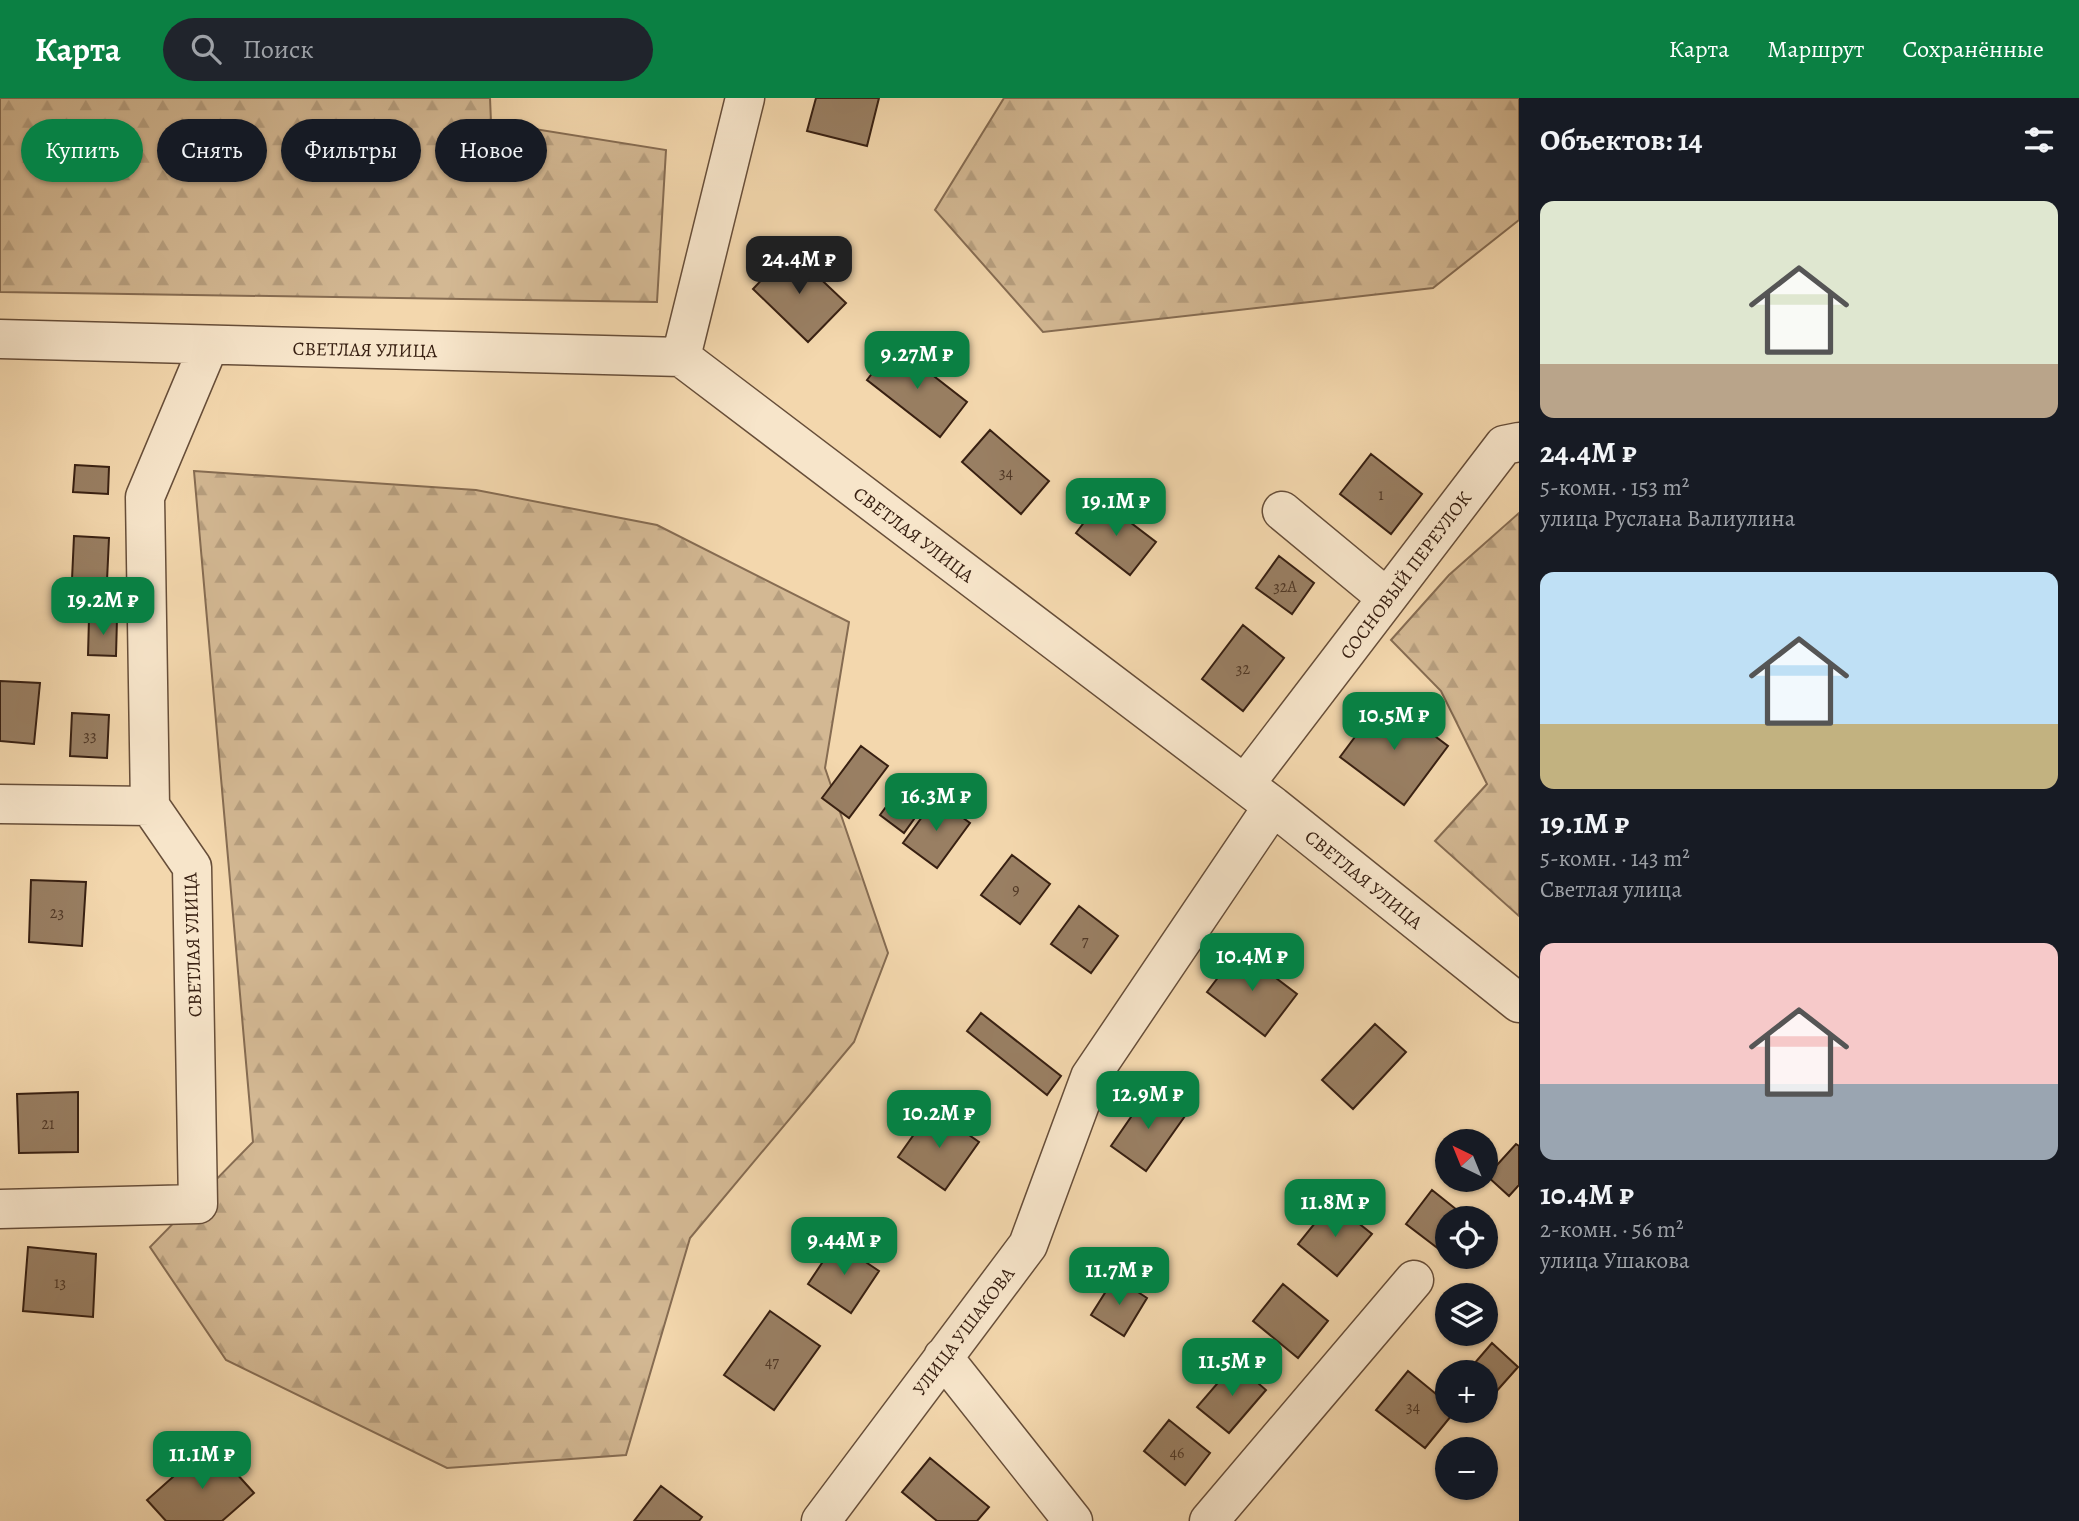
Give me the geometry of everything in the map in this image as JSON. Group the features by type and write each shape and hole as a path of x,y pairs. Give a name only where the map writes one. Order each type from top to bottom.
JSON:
{"street":[{"path":"681,357 745,98"},
{"name":"СВЕТЛАЯ УЛИЦА","path":"0,339 681,357 1259,795 1519,1003"},
{"path":"0,804 150,806 145,497 209,345"},
{"name":"СОСНОВЫЙ ПЕРЕУЛОК","path":"1259,795 1387,598 1504,445 1519,442"},
{"path":"1282,511 1387,598"},
{"name":"УЛИЦА УШАКОВА","path":"821,1521 1028,1245 1090,1077 1259,795"},
{"name":"СВЕТЛАЯ УЛИЦА","path":"0,1209 198,1204 192,867 150,806"},
{"path":"1209,1521 1415,1280"},
{"path":"943,1357 1073,1521"}],"green space":[{"path":"0,98 490,98 491,119 435,119 435,182 547,182 547,131 666,150 657,302 0,292"},
{"path":"1004,98 1519,98 1519,220 1433,288 1043,332 935,210"},
{"path":"194,471 476,490 657,525 849,622 825,768 888,953 854,1042 690,1238 626,1455 447,1468 226,1360 150,1247 253,1142"},
{"path":"1519,513 1519,916 1435,841 1487,784 1441,691 1391,640 1449,575"}],"building":[{"path":"816,98 879,98 867,146 807,131"},
{"path":"790,250 846,303 808,342 753,289"},
{"path":"894,345 967,402 940,437 867,380"},
{"path":"990,430 1049,481 1021,514 962,462"},
{"path":"1371,454 1422,494 1391,534 1340,494"},
{"path":"75,465 109,467 108,494 73,492"},
{"path":"1101,500 1156,542 1130,575 1076,533"},
{"path":"74,536 109,538 106,602 71,601"},
{"path":"1279,556 1314,583 1292,614 1256,588"},
{"path":"89,618 117,618 116,656 88,655"},
{"path":"1243,625 1284,658 1243,711 1202,679"},
{"path":"0,681 40,683 34,744 0,741"},
{"path":"1384,698 1448,746 1404,805 1340,757"},
{"path":"72,713 109,715 107,758 70,756"},
{"path":"861,746 888,766 849,818 822,798"},
{"path":"903,784 927,801 904,833 880,815"},
{"path":"936,798 970,823 937,868 903,843"},
{"path":"1012,855 1050,884 1020,924 981,895"},
{"path":"31,880 86,882 82,946 29,942"},
{"path":"1079,906 1118,936 1091,973 1051,944"},
{"path":"1239,950 1297,994 1265,1036 1207,992"},
{"path":"981,1013 1061,1076 1047,1095 967,1031"},
{"path":"1375,1024 1406,1052 1353,1109 1322,1080"},
{"path":"1149,1091 1185,1116 1146,1171 1111,1146"},
{"path":"78,1092 78,1152 19,1153 17,1094"},
{"path":"932,1109 979,1142 945,1190 898,1157"},
{"path":"1516,1144 1519,1146 1519,1185 1509,1196 1498,1186 1498,1164"},
{"path":"1432,1190 1452,1206 1435,1206 1435,1246 1406,1224"},
{"path":"1332,1202 1372,1234 1337,1276 1298,1244"},
{"path":"836,1242 879,1271 851,1313 808,1284"},
{"path":"28,1247 96,1254 93,1317 23,1311"},
{"path":"1115,1277 1147,1298 1124,1336 1091,1315"},
{"path":"1283,1284 1328,1321 1298,1358 1253,1321"},
{"path":"770,1311 820,1346 774,1410 724,1375"},
{"path":"1489,1346 1495,1346 1518,1367 1498,1390 1498,1360 1477,1360"},
{"path":"1235,1363 1266,1390 1229,1433 1197,1407"},
{"path":"1408,1371 1435,1393 1435,1423 1445,1423 1425,1448 1376,1410"},
{"path":"1169,1420 1210,1453 1185,1485 1144,1451"},
{"path":"210,1444 254,1493 222,1521 166,1521 147,1500"},
{"path":"930,1458 989,1507 977,1521 937,1521 902,1492"},
{"path":"661,1486 702,1517 699,1521 634,1521"}]}
